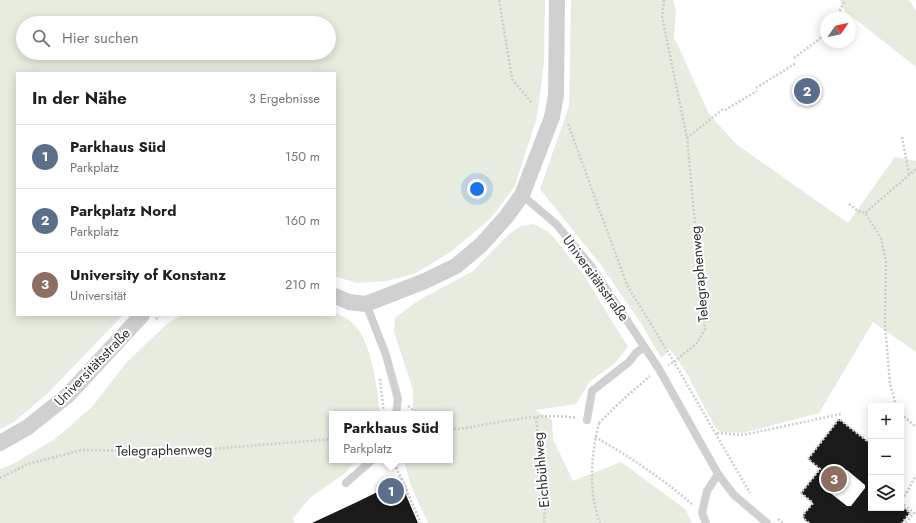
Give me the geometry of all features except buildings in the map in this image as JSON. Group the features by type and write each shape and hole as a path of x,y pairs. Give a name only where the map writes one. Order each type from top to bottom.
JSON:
{"street":[{"path":"336,296 349,302 366,304 424,281 456,266 481,245 506,217 522,195 552,117 556,95 557,0"},
{"name":"Universitätsstraße","path":"0,443 28,427 68,395 141,316"}],"lane":[{"name":"Universitätsstraße","path":"522,195 556,224 591,266 659,369 718,474 734,496 767,523"},
{"path":"366,304 386,355 398,399 396,411"},
{"path":"587,420 592,391 629,362 636,353 644,347"},
{"path":"346,483 369,463"},
{"path":"706,523 702,513 707,490 718,474"}],"path":[{"path":"499,0 512,79 530,102"},
{"name":"Telegraphenweg","path":"599,423 618,404 659,369 674,362 697,343 705,329 687,138 662,16 664,0"},
{"path":"839,12 845,0"},
{"path":"794,58 820,38"},
{"path":"687,138 724,109 757,90 796,63"},
{"path":"568,124 627,285 752,496"},
{"path":"902,137 909,174"},
{"path":"849,204 858,212 865,213 916,169"},
{"path":"865,213 880,238 886,262 885,325 890,383 895,403"},
{"path":"380,375 384,411"},
{"path":"714,430 718,434 743,434 841,414"},
{"path":"453,428 459,429 536,417 563,416 599,423 595,437 591,480 597,515 600,523"},
{"name":"Eichbühlweg","path":"536,417 546,504 544,523"},
{"path":"904,417 916,427"},
{"path":"809,523 804,519 803,515 813,503 801,493 820,469 808,458 839,419 868,442"},
{"path":"595,437 618,450 675,490 702,513"},
{"name":"Telegraphenweg","path":"0,478 28,464 82,450 176,452 329,439"},
{"path":"394,463 421,523"},
{"path":"904,496 916,475"},
{"path":"904,503 914,513 906,523"},
{"path":"902,523 910,513 904,508"},
{"path":"777,519 782,523"}],"shaded area":[{"path":"0,0 545,0 544,63 537,117 515,186 491,218 452,251 416,273 387,281 356,283 336,276 336,72 16,72 16,316 122,316 48,393 14,422 0,429"},
{"path":"571,0 673,0 676,11 674,37 709,114 736,144 848,223 895,157 916,161 916,352 873,322 819,413 743,433 720,432 715,427 686,372 670,349 661,358 642,325 601,265 540,189 569,106"},
{"path":"840,0 909,0 916,11 916,67 856,20 856,12 845,11"},
{"path":"534,224 550,233 584,275 628,347 615,363 590,381 576,404 535,410 552,420 553,439 573,481 621,462 685,509 692,523 428,523 411,486 405,463 453,463 453,411 413,411 413,390 394,332 395,318 419,300 473,271 509,234 521,226"},
{"path":"336,313 349,320 357,328 368,350 375,377 380,411 329,411 329,463 354,463 345,473 310,498 293,518 294,523 0,523 0,469 11,465 55,439 92,407 126,363 168,323 180,316 336,316"}],"place":[{"name":"Parkplatz Nord","path":"807,91"},
{"name":"University of Konstanz","path":"834,479"},
{"name":"Parkhaus Süd","path":"391,491"}]}
